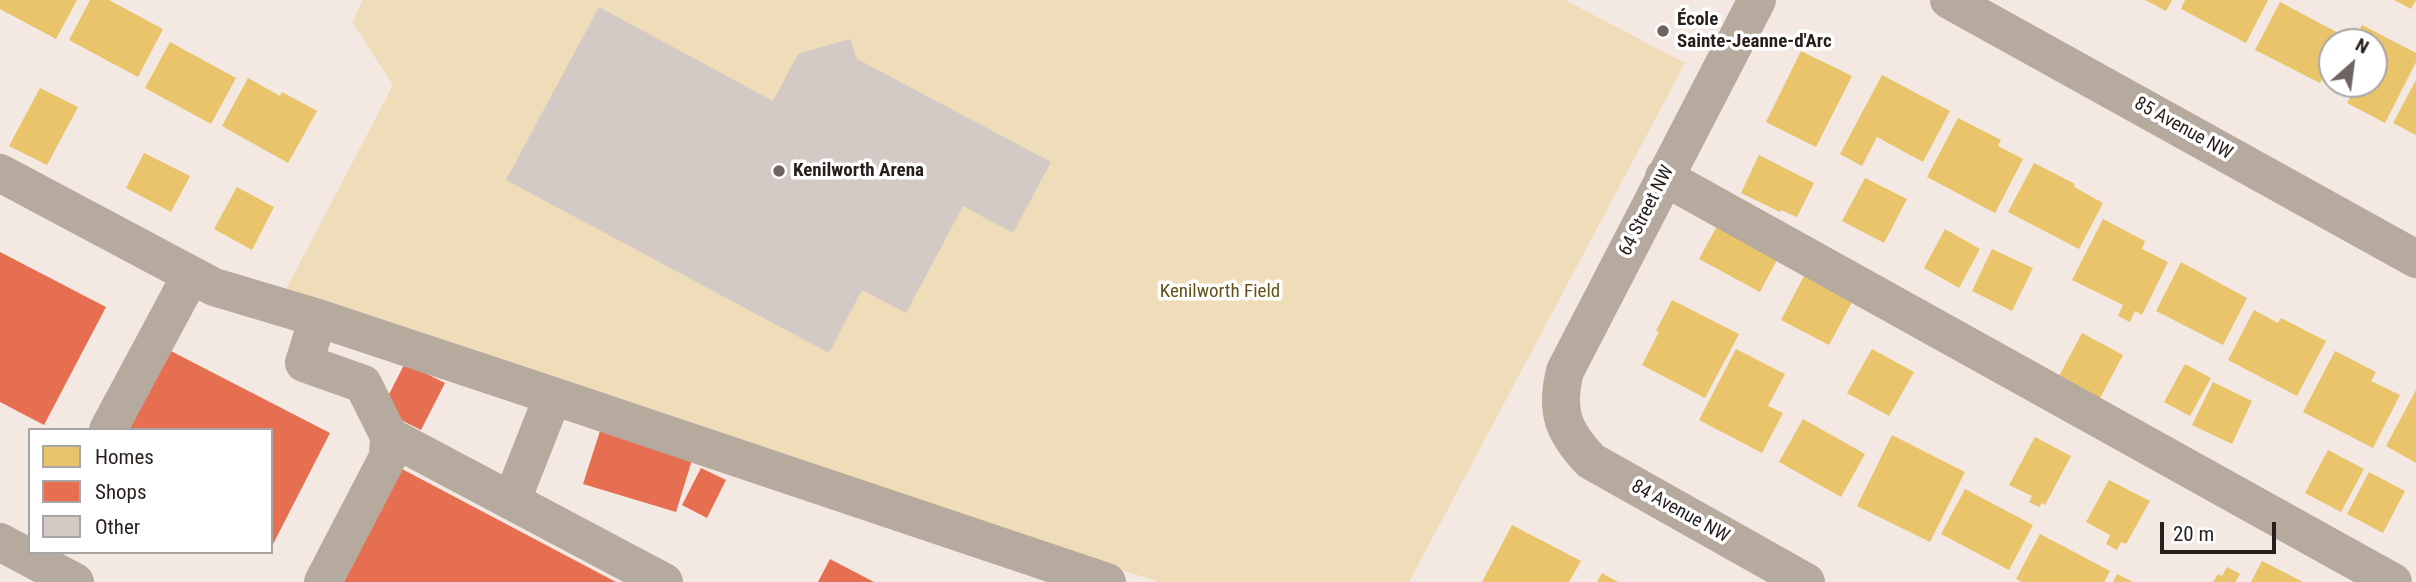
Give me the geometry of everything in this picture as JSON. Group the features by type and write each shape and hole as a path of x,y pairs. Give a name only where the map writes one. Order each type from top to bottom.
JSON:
{"street":[{"name":"64 Street NW","path":"1566,428 1560,399 1565,371 1757,0"},
{"name":"85 Avenue NW","path":"1950,0 2416,259"},
{"path":"0,173 214,287 318,318 1107,582"},
{"path":"1664,177 2393,582"},
{"path":"109,428 191,275"},
{"path":"318,318 304,363 363,384 389,436 388,457 323,582"},
{"path":"512,500 553,396"},
{"name":"84 Avenue NW","path":"1566,428 1576,445 1591,461 1806,582"},
{"path":"389,436 664,582"},
{"path":"0,542 28,552"},
{"path":"40,557 75,582"}],"green space":[{"name":"Kenilworth Field","path":"363,0 1565,0 1685,63 1409,582 1159,582 282,297 393,85 352,22"}],"building: Homes":[{"path":"0,0 77,0 56,39 0,9"},
{"path":"90,0 109,0 163,29 138,77 69,40"},
{"path":"2145,0 2172,0 2166,11"},
{"path":"2185,0 2268,0 2246,43 2181,9"},
{"path":"2394,0 2416,0 2411,9"},
{"path":"2280,2 2329,28 2318,28 2318,82 2255,50"},
{"path":"2388,38 2416,53 2416,62 2385,123 2347,103 2350,98 2388,98"},
{"path":"170,42 236,78 211,124 145,88"},
{"path":"1801,51 1852,76 1816,147 1766,122"},
{"path":"1882,75 1950,111 1923,162 1877,137 1862,166 1840,154"},
{"path":"248,78 280,96 282,92 317,111 288,163 222,126"},
{"path":"2416,80 2416,135 2393,123"},
{"path":"40,88 78,107 47,165 9,146"},
{"path":"1958,118 2001,140 1998,146 2023,159 1995,213 1927,177"},
{"path":"144,153 190,176 171,212 126,188"},
{"path":"1759,155 1814,183 1797,217 1781,210 1780,212 1741,193"},
{"path":"2034,163 2075,184 2074,187 2103,203 2079,249 2008,212"},
{"path":"1865,178 1907,199 1884,243 1842,221"},
{"path":"237,187 274,207 252,250 214,229"},
{"path":"2103,219 2145,241 2142,249 2168,262 2142,315 2135,311 2130,322 2118,316 2123,305 2072,280"},
{"path":"1717,226 1778,258 1760,292 1699,259"},
{"path":"1945,229 1980,249 1959,288 1924,268"},
{"path":"1992,249 2033,268 2012,311 1972,291"},
{"path":"2181,262 2247,298 2223,345 2156,311"},
{"path":"1804,276 1852,302 1829,345 1781,320"},
{"path":"1672,300 1739,334 1705,398 1642,365"},
{"path":"2254,310 2278,323 2281,318 2326,341 2297,396 2228,360"},
{"path":"2082,333 2123,355 2099,400 2058,378"},
{"path":"1736,349 1785,374 1768,406 1783,413 1762,453 1699,420"},
{"path":"1872,349 1914,372 1889,416 1847,393"},
{"path":"2335,351 2376,372 2371,381 2400,395 2373,448 2303,412"},
{"path":"2185,364 2211,378 2190,416 2164,402"},
{"path":"2213,382 2252,401 2232,444 2192,425"},
{"path":"2416,390 2416,463 2386,446"},
{"path":"1803,419 1865,454 1841,497 1779,462"},
{"path":"1892,435 1965,472 1930,542 1857,506"},
{"path":"2035,437 2071,456 2045,505 2042,503 2039,507 2029,502 2032,496 2009,485"},
{"path":"2328,450 2364,469 2341,512 2305,493"},
{"path":"2369,472 2405,491 2383,533 2347,514"},
{"path":"2109,480 2150,501 2126,544 2121,542 2117,550 2106,544 2110,535 2086,522"},
{"path":"1965,489 2033,525 2009,570 1941,534"},
{"path":"1512,525 1581,561 1569,582 1482,582"},
{"path":"2040,534 2110,571 2104,582 2022,582 2016,579"},
{"path":"2262,561 2303,582 2251,582"},
{"path":"2227,567 2240,574 2235,582 2213,582 2218,574 2222,576"},
{"path":"1602,573 1618,582 1597,582"},
{"path":"2117,574 2133,582 2113,582"}],"building: Shops":[{"path":"0,252 106,307 44,425 0,402"},
{"path":"165,348 330,433 273,544 273,428 124,428"},
{"path":"405,363 445,383 421,430 381,410"},
{"path":"600,431 692,460 676,512 583,484"},
{"path":"701,468 726,480 707,518 682,505"},
{"path":"402,469 616,582 343,582"},
{"path":"830,559 874,582 818,582"}],"building: Other":[{"name":"Kenilworth Arena","path":"599,7 773,101 798,54 850,39 857,59 1051,162 1013,233 963,206 906,313 862,290 829,353 506,180"}],"place":[{"name":"École Sainte-Jeanne-d'Arc","path":"1663,31"},
{"name":"Kenilworth Arena","path":"779,171"}]}
